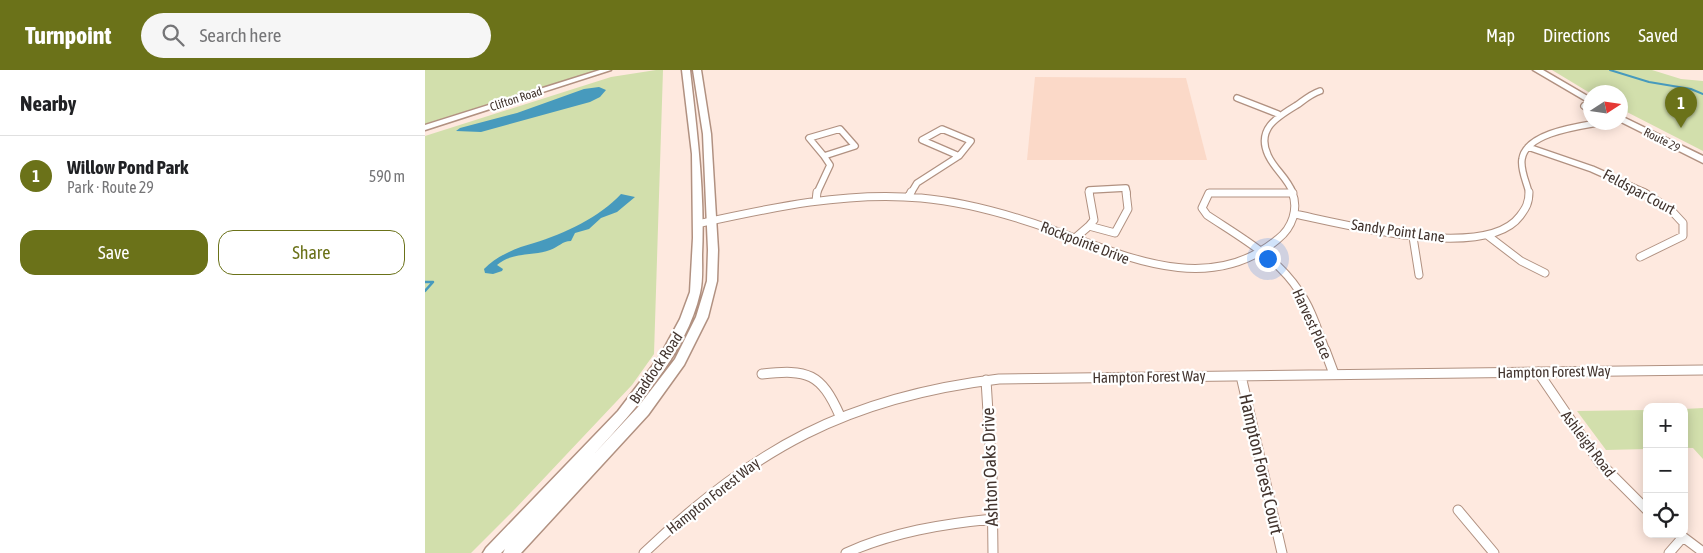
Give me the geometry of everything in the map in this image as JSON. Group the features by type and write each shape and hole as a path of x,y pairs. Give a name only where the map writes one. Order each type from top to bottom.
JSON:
{"main road":[{"name":"Clifton Road","path":"425,128 608,70"},
{"name":"Braddock Road","path":"491,553 623,415 665,359 686,319 695,292 697,224 696,154 686,70"},
{"name":"Braddock Road","path":"511,553 643,411 679,362 699,324 709,296 713,267 707,134 697,70"},
{"path":"1537,70 1583,101"},
{"path":"1545,70 1583,92"},
{"name":"Route 29","path":"1628,118 1703,155"},
{"name":"Route 29","path":"1628,122 1703,160"}],"street":[{"path":"1295,214 1293,193 1288,182 1269,156 1264,144 1265,130 1278,114 1320,91"},
{"path":"1237,98 1278,114"},
{"path":"1528,147 1547,135 1583,127"},
{"path":"815,201 817,189 830,165 809,138 840,129 855,146 824,156"},
{"path":"909,196 917,183 959,156 971,141 942,129 922,140 959,156"},
{"name":"Sandy Point Lane","path":"1295,214 1413,237 1453,239 1487,235 1509,226 1525,212 1529,191 1521,162 1523,153 1528,147"},
{"name":"Feldspar Court","path":"1528,147 1607,173 1659,199 1679,213 1687,225 1687,231 1683,236 1640,257"},
{"path":"1074,239 1094,220 1089,190 1126,188 1127,209 1115,233 1089,226"},
{"name":"Harvest Place","path":"1293,193 1209,193 1202,204 1202,208 1207,215 1261,252 1286,273 1300,291 1334,374"},
{"name":"Rockpointe Drive","path":"697,224 815,201 865,196 909,196 971,206 1028,222 1115,256 1143,264 1170,268 1213,266 1244,259 1261,252 1284,234 1295,214"},
{"path":"1487,235 1521,261 1545,273"},
{"path":"1413,237 1419,275"},
{"name":"Hampton Forest Way","path":"644,553 691,509 741,471 787,442 840,416 917,391 986,380 1703,370"},
{"path":"762,374 792,371 814,376 827,387 840,416"},
{"name":"Ashleigh Road","path":"1538,372 1593,455 1618,483 1643,506"},
{"name":"Hampton Forest Court","path":"1241,376 1281,553"},
{"name":"Ashton Oaks Drive","path":"986,380 993,553"},
{"path":"1458,510 1494,553"},
{"path":"845,553 890,534 918,528 993,519"},
{"path":"1669,553 1680,538"},
{"path":"1684,538 1703,552"}],"shaded area":[{"path":"1035,77 1186,78 1207,160 1027,160"}],"green space":[{"path":"425,70 597,70 425,124"},
{"path":"663,70 654,354 632,385 471,553 425,553 425,136 611,77"},
{"path":"1552,70 1652,70 1681,79 1703,81 1703,151 1628,113 1628,85 1583,85 1583,89"},
{"path":"1703,408 1703,459 1693,448 1688,448 1688,409"},
{"path":"1643,410 1643,449 1606,450 1577,411"}],"water":[{"path":"599,87 606,90 600,97 590,102 481,132 456,131 460,128 517,113 584,89"},
{"path":"621,194 635,197 617,212 601,218 589,229 575,233 571,241 544,252 509,258 497,265 503,269 502,271 493,274 485,273 484,269 501,256 581,224 603,210"}],"waterway":[{"path":"1610,70 1649,82 1691,89 1703,94"},
{"path":"425,282 433,282 425,291"}],"place":[{"name":"Willow Pond Park","path":"1681,128"}]}
